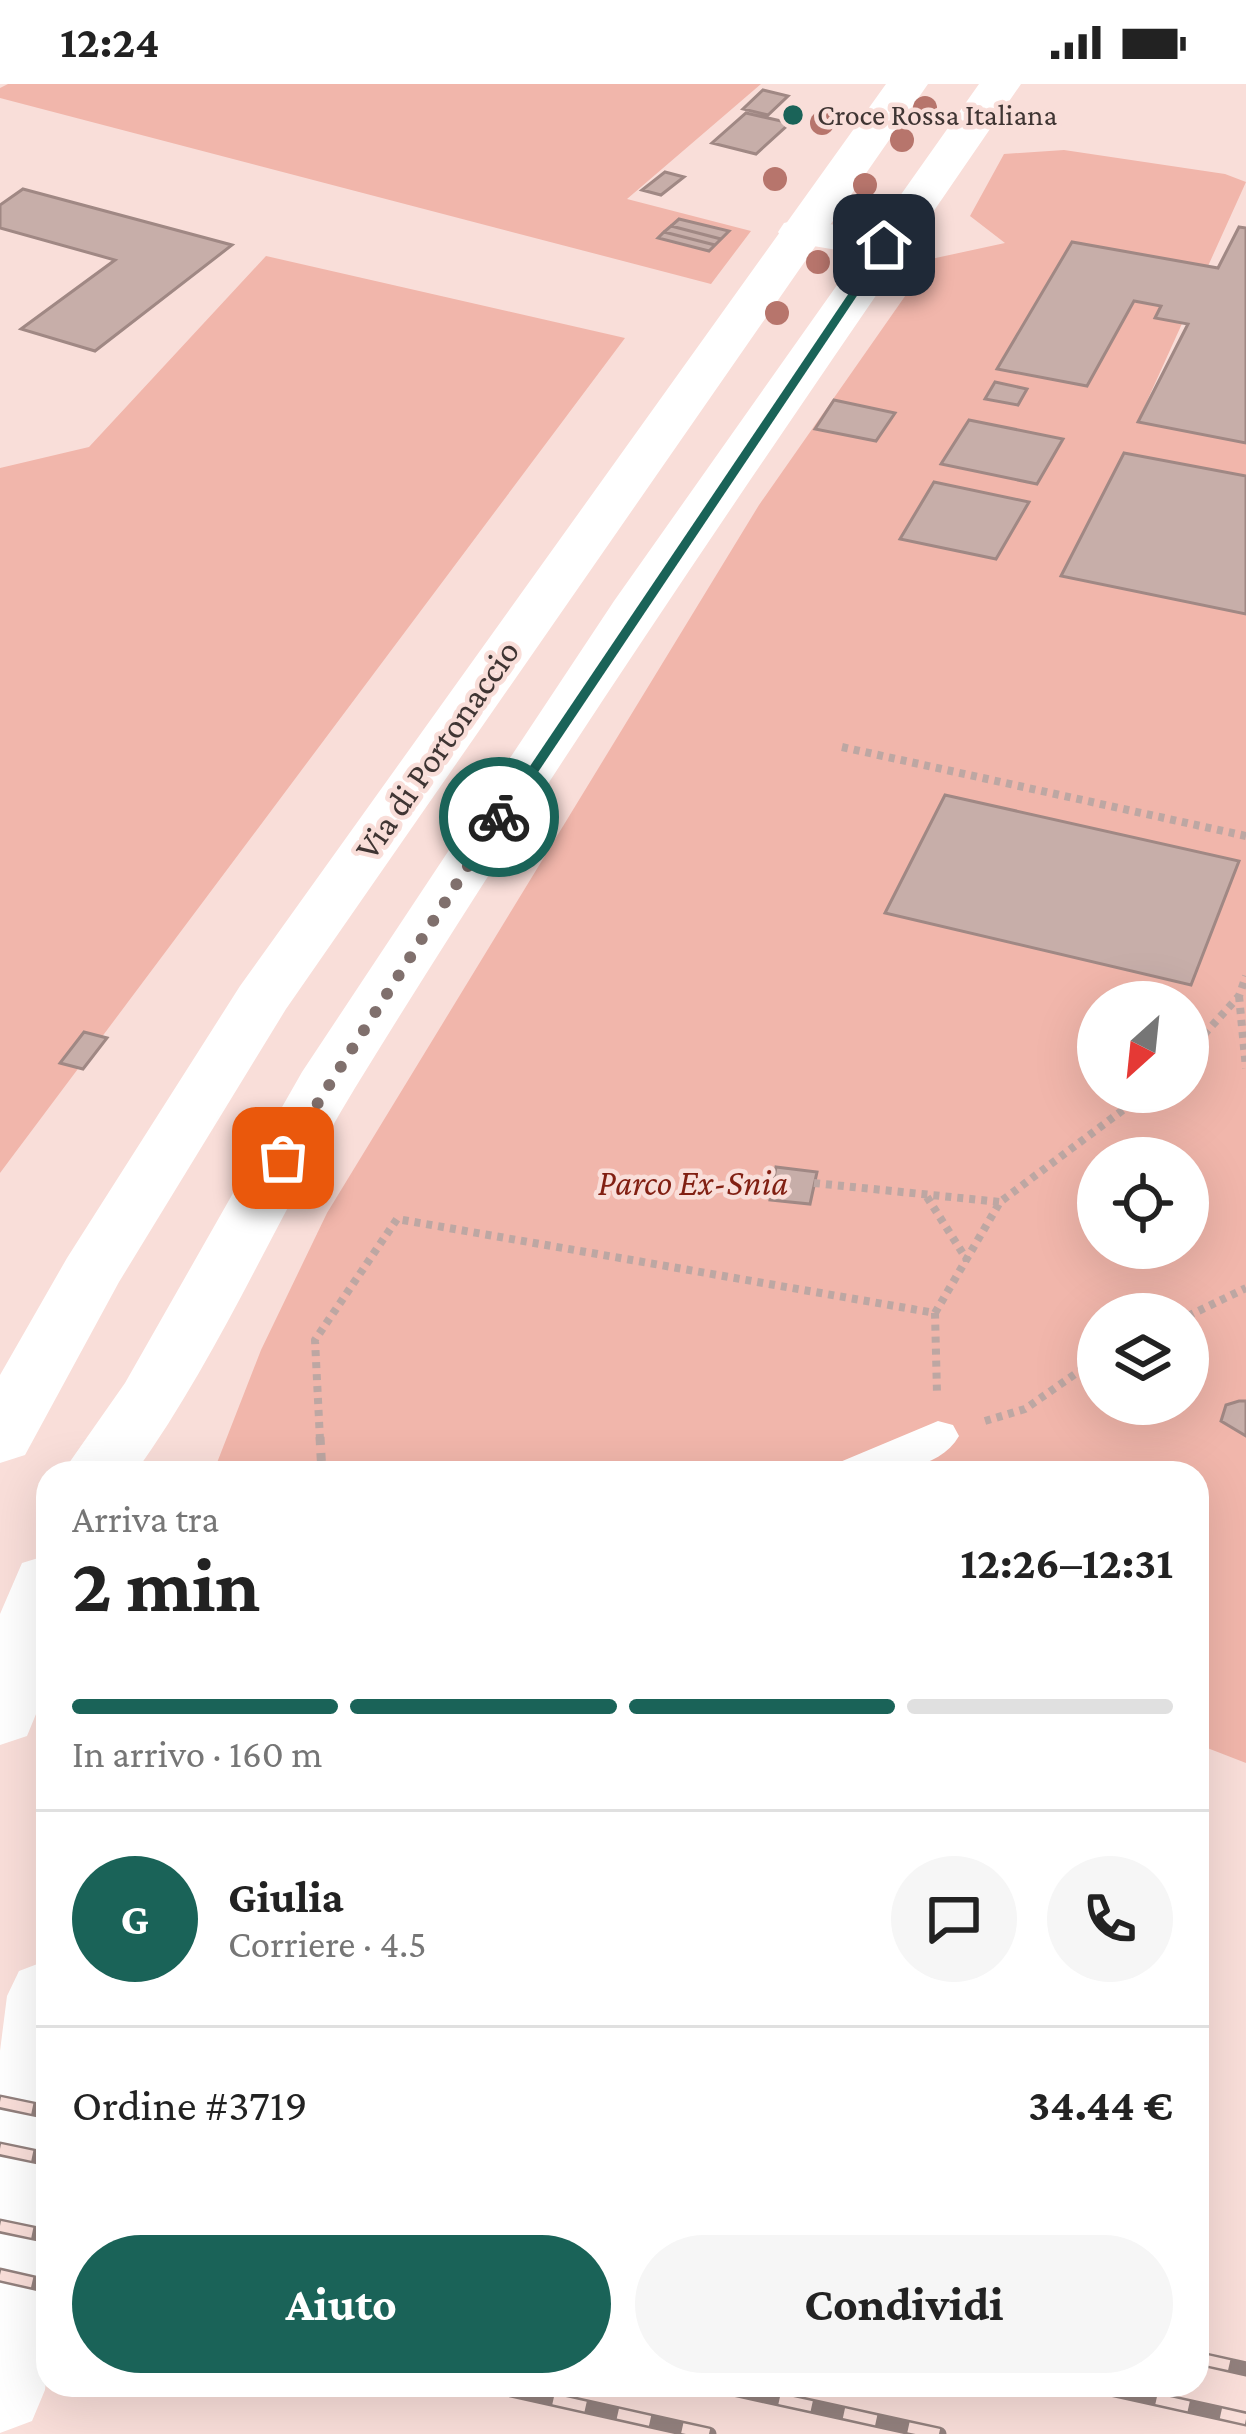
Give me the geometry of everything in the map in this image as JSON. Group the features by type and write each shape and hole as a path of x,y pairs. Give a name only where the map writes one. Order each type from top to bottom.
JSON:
{"main road":[{"name":"Via di Portonaccio","path":"0,1437 100,1257 220,1061 907,84"},
{"path":"106,1461 152,1398 201,1301 324,1087 640,601 1000,84"},
{"path":"800,232 884,245"},
{"path":"220,1061 324,1087"},
{"path":"144,1461 152,1398"},
{"path":"0,1714 36,1616"},
{"path":"0,2390 36,2094"}],"lane":[{"path":"882,1461 938,1436"}],"path":[{"path":"842,747 1246,836"},
{"path":"1209,1029 1239,995 1246,976"},
{"path":"1239,995 1246,1068"},
{"path":"1077,1372 1025,1408 938,1436 935,1313 1000,1202 1119,1113"},
{"path":"814,1183 1000,1202"},
{"path":"922,1192 938,1207 967,1260"},
{"path":"321,1461 315,1340 398,1219 935,1313"},
{"path":"1209,1306 1246,1288"}],"green space":[{"path":"8,84 761,84 627,199 751,231 711,284 0,98 0,88"},
{"name":"Parco Ex-Snia","path":"1064,150 1225,174 1246,182 1138,421 1246,443 1246,1763 1209,1749 1209,1461 218,1461 261,1350 327,1213 759,505 931,259 1005,243 970,216 1004,154"},
{"path":"266,256 625,338 0,1173 0,468 89,447"}],"building":[{"path":"763,90 788,96 768,115 743,109"},
{"path":"746,113 790,123 756,154 712,143"},
{"path":"665,172 684,177 661,195 642,190"},
{"path":"23,189 232,245 95,351 21,329 115,260 0,228 0,205"},
{"path":"679,219 729,231 721,239 671,226"},
{"path":"671,226 721,239 715,245 664,232"},
{"path":"1239,227 1246,228 1246,443 1138,422 1188,324 1155,318 1161,306 1134,301 1087,386 997,369 1072,242 1218,268"},
{"path":"664,232 715,245 709,251 658,238"},
{"path":"995,382 1027,389 1018,405 985,399"},
{"path":"834,400 895,413 876,441 815,429"},
{"path":"969,420 1063,439 1037,484 941,464"},
{"path":"1124,453 1246,476 1246,614 1061,576"},
{"path":"934,482 1029,502 996,559 900,539"},
{"path":"945,795 1239,861 1193,981 1174,981 885,913"},
{"path":"84,1032 107,1038 83,1069 60,1063"},
{"path":"776,1167 817,1172 810,1204 770,1200"},
{"path":"1246,1401 1246,1436 1221,1421 1226,1405"}],"railway":[{"path":"0,2102 36,2110"},
{"path":"0,2149 36,2156"},
{"path":"0,2226 36,2234"},
{"path":"0,2275 36,2283"},
{"path":"1209,2361 1246,2369"},
{"path":"543,2397 709,2434"},
{"path":"770,2397 939,2434"},
{"path":"1146,2397 1246,2419"}],"way so far":[{"path":"283,1158 499,817"}],"place":[{"name":"Croce Rossa Italiana","path":"793,115"}],"route":[{"path":"499,817 640,601 884,245"}]}
